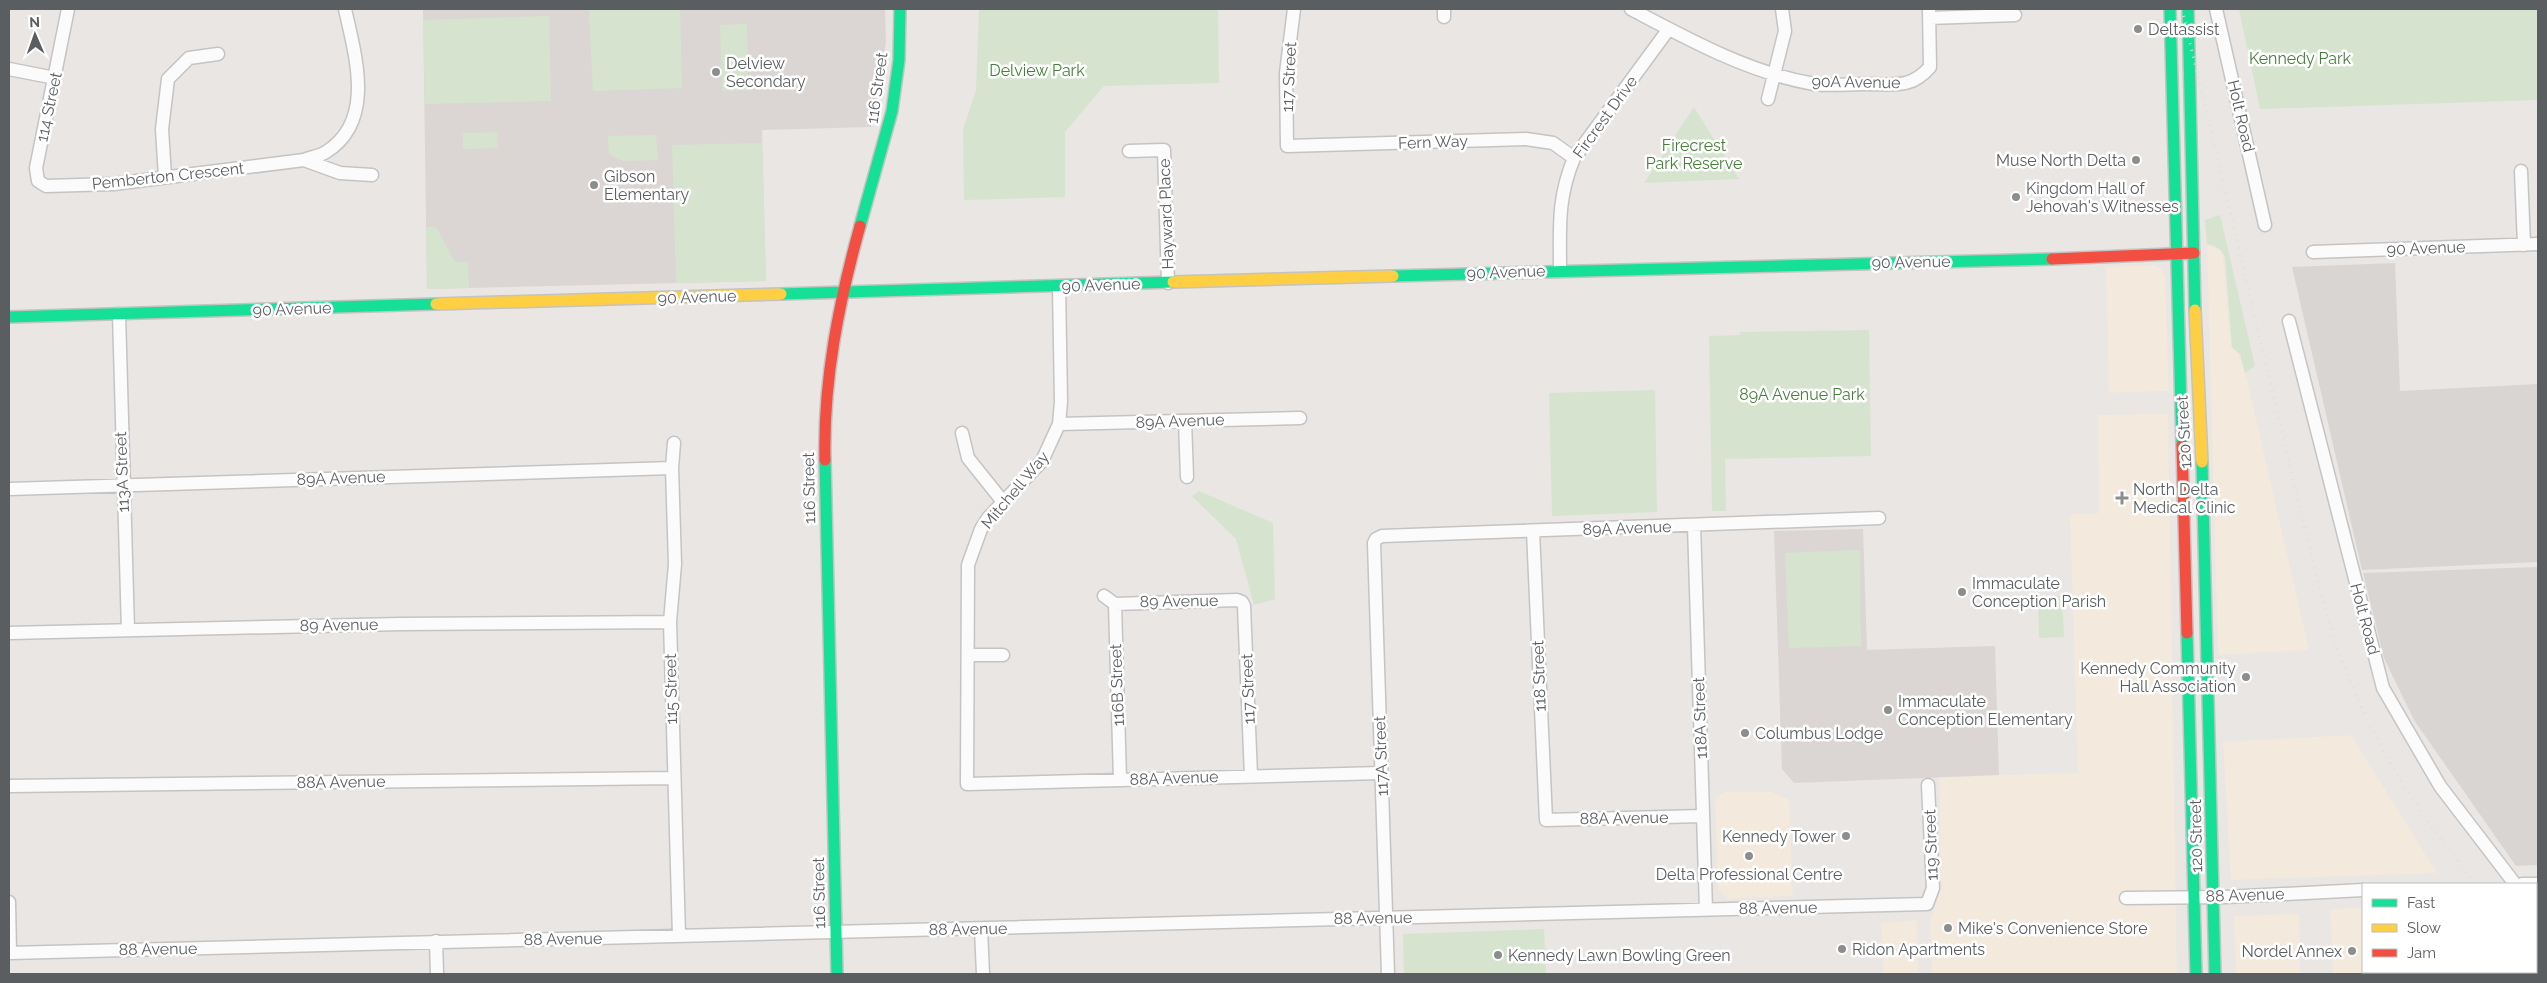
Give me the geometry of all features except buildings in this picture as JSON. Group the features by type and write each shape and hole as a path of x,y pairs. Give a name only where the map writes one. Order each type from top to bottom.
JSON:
{"street":[{"name":"114 Street","path":"35,176 68,9"},
{"name":"Pemberton Crescent","path":"35,176 41,184 46,186 114,184 304,160 326,152 351,128 358,100 357,64 345,9"},
{"name":"116 Street","path":"837,974 825,450 826,403 831,356 844,293 892,112 898,71 900,9"},
{"name":"117 Street","path":"1288,146 1286,73 1294,9"},
{"name":"90A Avenue","path":"1631,9 1668,30 1776,76 1816,84 1902,84 1919,80 1930,68 1929,13"},
{"path":"1768,99 1776,76 1785,31 1782,9"},
{"name":"120 Street","path":"2170,9 2196,974"},
{"name":"120 Street","path":"2188,9 2189,101 2208,659 2215,974"},
{"name":"Holt Road","path":"2216,9 2265,224"},
{"path":"1929,13 2015,15"},
{"name":"Fircrest Drive","path":"1560,271 1560,207 1564,181 1574,158 1668,30"},
{"path":"165,177 162,129 168,79 189,58 218,54"},
{"path":"9,69 55,78"},
{"path":"2172,71 2180,78 2181,88 2189,101"},
{"name":"Fern Way","path":"1288,146 1526,139 1553,143 1574,158"},
{"name":"Hayward Place","path":"1129,151 1164,150 1168,283"},
{"name":"Pemberton Crescent","path":"304,160 340,173 372,175"},
{"path":"2521,170 2524,245"},
{"name":"90 Avenue","path":"2313,252 2538,244"},
{"name":"90 Avenue","path":"9,317 1560,271 2064,259 2194,253"},
{"name":"Mitchell Way","path":"967,784 967,583 971,553 981,529 1042,461 1050,449 1059,424 1061,402 1059,286"},
{"name":"113A Street","path":"118,314 128,630"},
{"name":"Holt Road","path":"2289,321 2383,688 2440,786 2514,883"},
{"name":"89A Avenue","path":"1059,424 1300,418"},
{"path":"1185,421 1187,477"},
{"path":"962,433 968,458 1004,502"},
{"name":"115 Street","path":"674,443 672,468 675,564 670,622 679,936"},
{"name":"89A Avenue","path":"9,488 672,468"},
{"name":"89A Avenue","path":"1376,539 1382,536 1879,518"},
{"name":"118A Street","path":"1694,525 1706,910"},
{"name":"118 Street","path":"1533,531 1546,820"},
{"name":"117A Street","path":"1376,539 1374,543 1388,974"},
{"path":"2186,565 2194,586 2196,653 2208,659"},
{"path":"1104,596 1115,604"},
{"name":"89 Avenue","path":"1115,604 1237,600 1242,602"},
{"name":"117 Street","path":"1242,602 1244,606 1251,776"},
{"name":"116B Street","path":"1115,604 1120,780"},
{"name":"89 Avenue","path":"9,633 401,624 670,622"},
{"path":"968,655 1003,655"},
{"name":"88A Avenue","path":"967,784 1381,773"},
{"name":"88A Avenue","path":"9,786 674,778"},
{"name":"119 Street","path":"1927,904 1932,888 1928,785"},
{"name":"88A Avenue","path":"1546,820 1703,816"},
{"name":"88 Avenue","path":"2126,898 2213,897 2362,890"},
{"path":"9,902 9,953"},
{"name":"88 Avenue","path":"9,953 1927,904"},
{"path":"981,929 983,974"},
{"path":"436,942 437,974"}],"shaded area":[{"name":"Gibson Elementary","path":"423,9 885,9 886,42 871,127 762,130 766,281 427,289"},
{"path":"2207,245 2221,250 2223,256 2231,347 2239,354 2247,380 2309,650 2218,655"},
{"path":"2395,263 2400,391 2538,384 2538,562 2362,570 2292,267"},
{"path":"2153,265 2161,269 2165,276 2169,391 2109,393 2106,267"},
{"path":"2168,414 2177,974 1932,974 1930,922 1941,887 1939,777 2078,773 2070,514 2099,513 2098,415"},
{"name":"Immaculate Conception Elementary","path":"1863,529 1867,650 1995,646 1999,775 1794,783 1782,769 1774,531"},
{"path":"2538,567 2538,865 2516,866 2414,720 2384,658 2363,573"},
{"path":"2351,735 2437,873 2231,880 2223,742"},
{"path":"1724,792 1771,792 1789,799 1793,896 1727,899 1718,889 1715,799"},
{"path":"2362,907 2362,973 2400,974 2333,974 2330,910"},
{"path":"2299,914 2300,974 2236,974 2234,916"},
{"path":"1917,920 1918,974 1883,974 1881,923"},
{"path":"2537,970 2538,974 2404,974 2537,973"}],"green space":[{"path":"589,9 680,9 682,88 593,91"},
{"name":"Delview Park","path":"979,9 1218,9 1219,83 1104,86 1065,132 1065,197 964,200 963,129 976,90"},
{"name":"Kennedy Park","path":"2239,9 2538,9 2538,100 2260,109"},
{"path":"549,16 551,101 425,104 423,20"},
{"path":"747,24 748,90 722,91 720,25"},
{"name":"Firecrest Park Reserve","path":"1694,107 1739,179 1644,183"},
{"path":"497,132 498,148 463,149 463,133"},
{"path":"656,135 658,160 623,161 609,154 608,136"},
{"path":"762,143 766,281 676,283 672,145"},
{"path":"2220,215 2255,366 2245,373 2240,354 2232,347 2225,257 2218,248 2207,244 2205,220"},
{"path":"426,227 436,227 455,262 468,262 469,288 427,289"},
{"name":"89A Avenue Park","path":"1869,330 1871,456 1725,459 1726,511 1712,511 1709,336 1740,335 1740,332"},
{"path":"1655,390 1657,512 1552,516 1549,393"},
{"path":"1199,491 1273,523 1275,599 1254,605 1236,539 1192,496"},
{"path":"1860,550 1861,646 1789,648 1785,553"},
{"path":"2062,596 2064,637 2039,638 2038,597"},
{"path":"1544,929 1546,974 1404,974 1403,934"}],"railway":[{"path":"2182,9 2317,579 2329,622 2359,703 2378,741 2422,814 2475,883"}],"traffic: fast":[{"path":"860,226 892,111 899,60 900,9"},
{"path":"2170,9 2182,445"},
{"path":"2188,9 2195,310"},
{"path":"1393,276 2052,259"},
{"path":"781,294 1173,282"},
{"path":"9,317 436,304"},
{"path":"825,460 837,974"},
{"path":"2202,462 2215,974"},
{"path":"2187,633 2196,974"}],"traffic: slow":[{"path":"1173,282 1393,276"},
{"path":"436,304 781,294"},
{"path":"2195,310 2202,462"}],"traffic: jam":[{"path":"825,460 827,401 834,342 845,284 860,226"},
{"path":"2052,259 2194,253"},
{"path":"2182,445 2187,633"}],"place":[{"name":"Deltassist","path":"2138,29"},
{"name":"Delview Secondary","path":"716,72"},
{"name":"Muse North Delta","path":"2136,160"},
{"name":"Gibson Elementary","path":"594,185"},
{"name":"Kingdom Hall of Jehovah's Witnesses","path":"2016,197"},
{"name":"North Delta Medical Clinic","path":"2122,498"},
{"name":"Immaculate Conception Parish","path":"1962,592"},
{"name":"Kennedy Community Hall Association","path":"2246,677"},
{"name":"Immaculate Conception Elementary","path":"1888,710"},
{"name":"Columbus Lodge","path":"1745,733"},
{"name":"Kennedy Tower","path":"1846,836"},
{"name":"Delta Professional Centre","path":"1749,856"},
{"name":"Mike's Convenience Store","path":"1948,928"},
{"name":"Ridon Apartments","path":"1842,949"},
{"name":"Nordel Annex","path":"2352,951"},
{"name":"Kennedy Lawn Bowling Green","path":"1498,955"}]}
